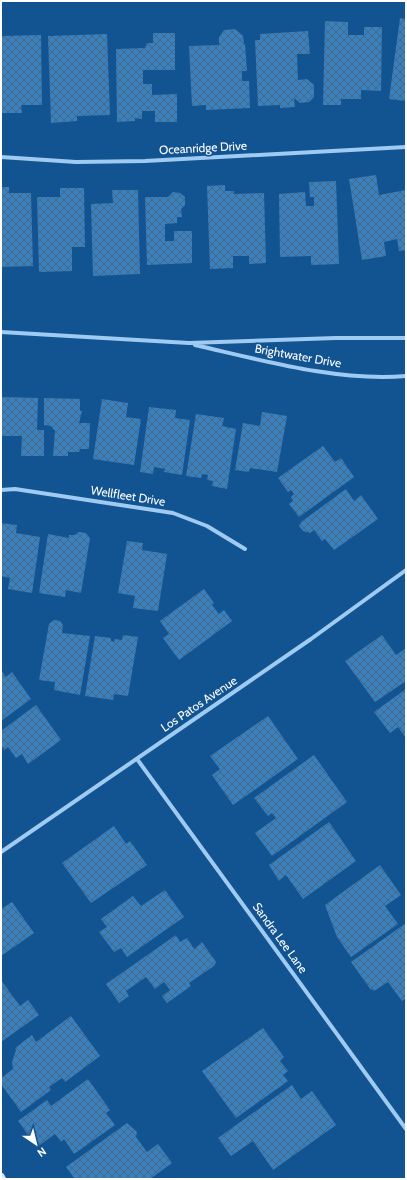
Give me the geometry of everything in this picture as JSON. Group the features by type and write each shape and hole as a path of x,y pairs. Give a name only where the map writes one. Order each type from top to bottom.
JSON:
{"street":[{"name":"Oceanridge Drive","path":"1,157 76,162 145,161 406,147"},
{"name":"Brightwater Drive","path":"1,332 189,343 336,338 406,338"},
{"name":"Brightwater Drive","path":"189,343 284,365 316,370 367,377 406,376"},
{"name":"Wellfleet Drive","path":"1,490 15,489 173,513 207,526 245,549"},
{"name":"Los Patos Avenue","path":"1,852 311,639 406,570"},
{"name":"Sandra Lee Lane","path":"137,759 406,1129"}],"building":[{"path":"400,18 406,19 406,101 389,99"},
{"path":"325,21 348,22 348,35 364,35 364,27 382,27 381,91 361,90 361,99 341,99 341,105 323,105"},
{"path":"235,29 243,36 245,44 247,71 242,71 242,81 249,81 250,108 206,110 206,105 192,106 189,46 219,45 219,37 224,30"},
{"path":"308,31 310,54 297,54 298,80 307,79 314,85 314,97 309,102 300,103 294,98 295,107 280,108 280,105 258,106 255,40 260,40 260,34"},
{"path":"153,33 175,33 175,70 143,70 143,84 152,84 152,95 177,94 177,122 155,122 155,111 142,111 142,119 135,118 135,121 117,122 116,49 145,48 147,43 153,43"},
{"path":"107,34 110,115 77,116 77,121 51,123 48,36"},
{"path":"41,35 42,105 21,105 22,113 1,113 1,36"},
{"path":"376,175 379,195 406,190 406,250 399,251 397,239 384,242 386,256 362,260 349,179"},
{"path":"336,181 339,264 311,265 311,256 280,257 279,194 305,192 306,206 314,206 314,197 310,197 309,182"},
{"path":"225,185 225,191 234,191 234,194 264,193 266,263 249,264 249,256 233,256 233,268 210,269 207,186"},
{"path":"1,187 9,187 9,193 31,193 33,266 1,267"},
{"path":"60,188 84,188 85,247 72,247 72,271 39,272 37,197 60,197"},
{"path":"112,190 138,190 140,274 93,276 91,204 113,203"},
{"path":"173,192 180,193 185,197 185,205 181,209 182,217 177,217 177,223 165,224 165,241 174,241 174,231 192,231 192,263 147,265 145,197 168,197"},
{"path":"2,397 38,398 37,430 44,430 44,456 21,456 22,436 2,436"},
{"path":"44,398 80,399 80,411 82,411 79,423 90,423 89,449 80,449 79,452 68,452 68,456 53,456 55,431 51,426 44,425"},
{"path":"102,399 128,403 126,417 141,419 134,465 93,459"},
{"path":"149,407 176,410 175,418 190,420 182,475 164,472 165,469 154,467 153,474 140,472"},
{"path":"262,412 287,416 277,472 250,468 249,472 235,470 243,423 260,426"},
{"path":"196,414 224,418 222,426 236,429 227,489 212,486 213,481 207,480 208,475 202,474 201,478 186,476"},
{"path":"323,446 335,462 341,458 354,477 299,517 289,504 293,501 291,497 294,494 291,490 288,492 278,478"},
{"path":"346,489 354,501 361,495 378,519 334,550 325,539 322,541 314,530 310,533 303,531 299,526 301,522"},
{"path":"1,523 17,525 16,533 40,537 32,593 8,589 10,578 1,576"},
{"path":"79,532 86,533 90,538 81,593 66,590 65,597 39,593 48,534 69,538 69,535 75,535"},
{"path":"127,541 143,543 142,550 167,554 158,611 133,608 135,596 118,593"},
{"path":"204,589 214,603 212,605 219,614 224,610 232,621 179,660 163,638 169,634 160,621"},
{"path":"54,620 60,621 63,625 62,633 90,636 80,695 54,690 55,682 39,680 49,624"},
{"path":"123,635 138,637 128,696 114,694 113,700 85,696 95,636 111,638 111,641 114,642 115,639 122,640"},
{"path":"382,635 396,655 405,649 406,650 406,681 375,702 345,661"},
{"path":"1,670 6,677 12,672 31,699 1,721"},
{"path":"406,689 406,738 398,727 390,733 374,712"},
{"path":"36,705 61,740 28,764 22,754 16,758 8,747 4,750 1,745 1,731"},
{"path":"268,716 298,759 233,805 212,775 220,769 210,756"},
{"path":"314,755 347,802 272,856 255,833 276,818 272,813 268,816 254,798"},
{"path":"329,822 356,861 303,899 286,875 279,881 269,865"},
{"path":"114,826 126,844 130,841 147,865 91,903 62,863"},
{"path":"380,865 401,895 385,906 398,924 351,957 337,937 325,905"},
{"path":"165,890 184,917 127,957 121,948 114,952 99,932 107,927 101,919 133,896 141,906"},
{"path":"12,902 34,933 1,956 1,909"},
{"path":"406,923 406,998 402,1001 388,982 374,991 372,989 371,990 351,962"},
{"path":"176,935 180,942 187,938 194,949 202,942 216,962 214,966 189,983 191,986 167,1003 162,996 170,990 164,982 155,989 146,977 126,991 129,996 119,1003 106,984"},
{"path":"1,980 20,1006 28,1000 39,1015 1,1042"},
{"path":"71,1016 100,1056 65,1082 62,1078 49,1087 51,1090 21,1112 1,1084 1,1078 13,1069 12,1062 16,1050 15,1048 32,1035 36,1042"},
{"path":"263,1028 284,1057 280,1061 288,1071 283,1075 288,1081 236,1118 202,1071"},
{"path":"88,1079 110,1110 106,1113 115,1125 74,1154 64,1139 61,1142 55,1134 37,1147 18,1121 47,1100 51,1106"},
{"path":"292,1085 301,1099 312,1091 336,1125 273,1170 253,1141 231,1156 218,1138"},
{"path":"127,1123 137,1132 136,1137 147,1152 158,1144 172,1163 150,1179 75,1179 66,1167"}]}
